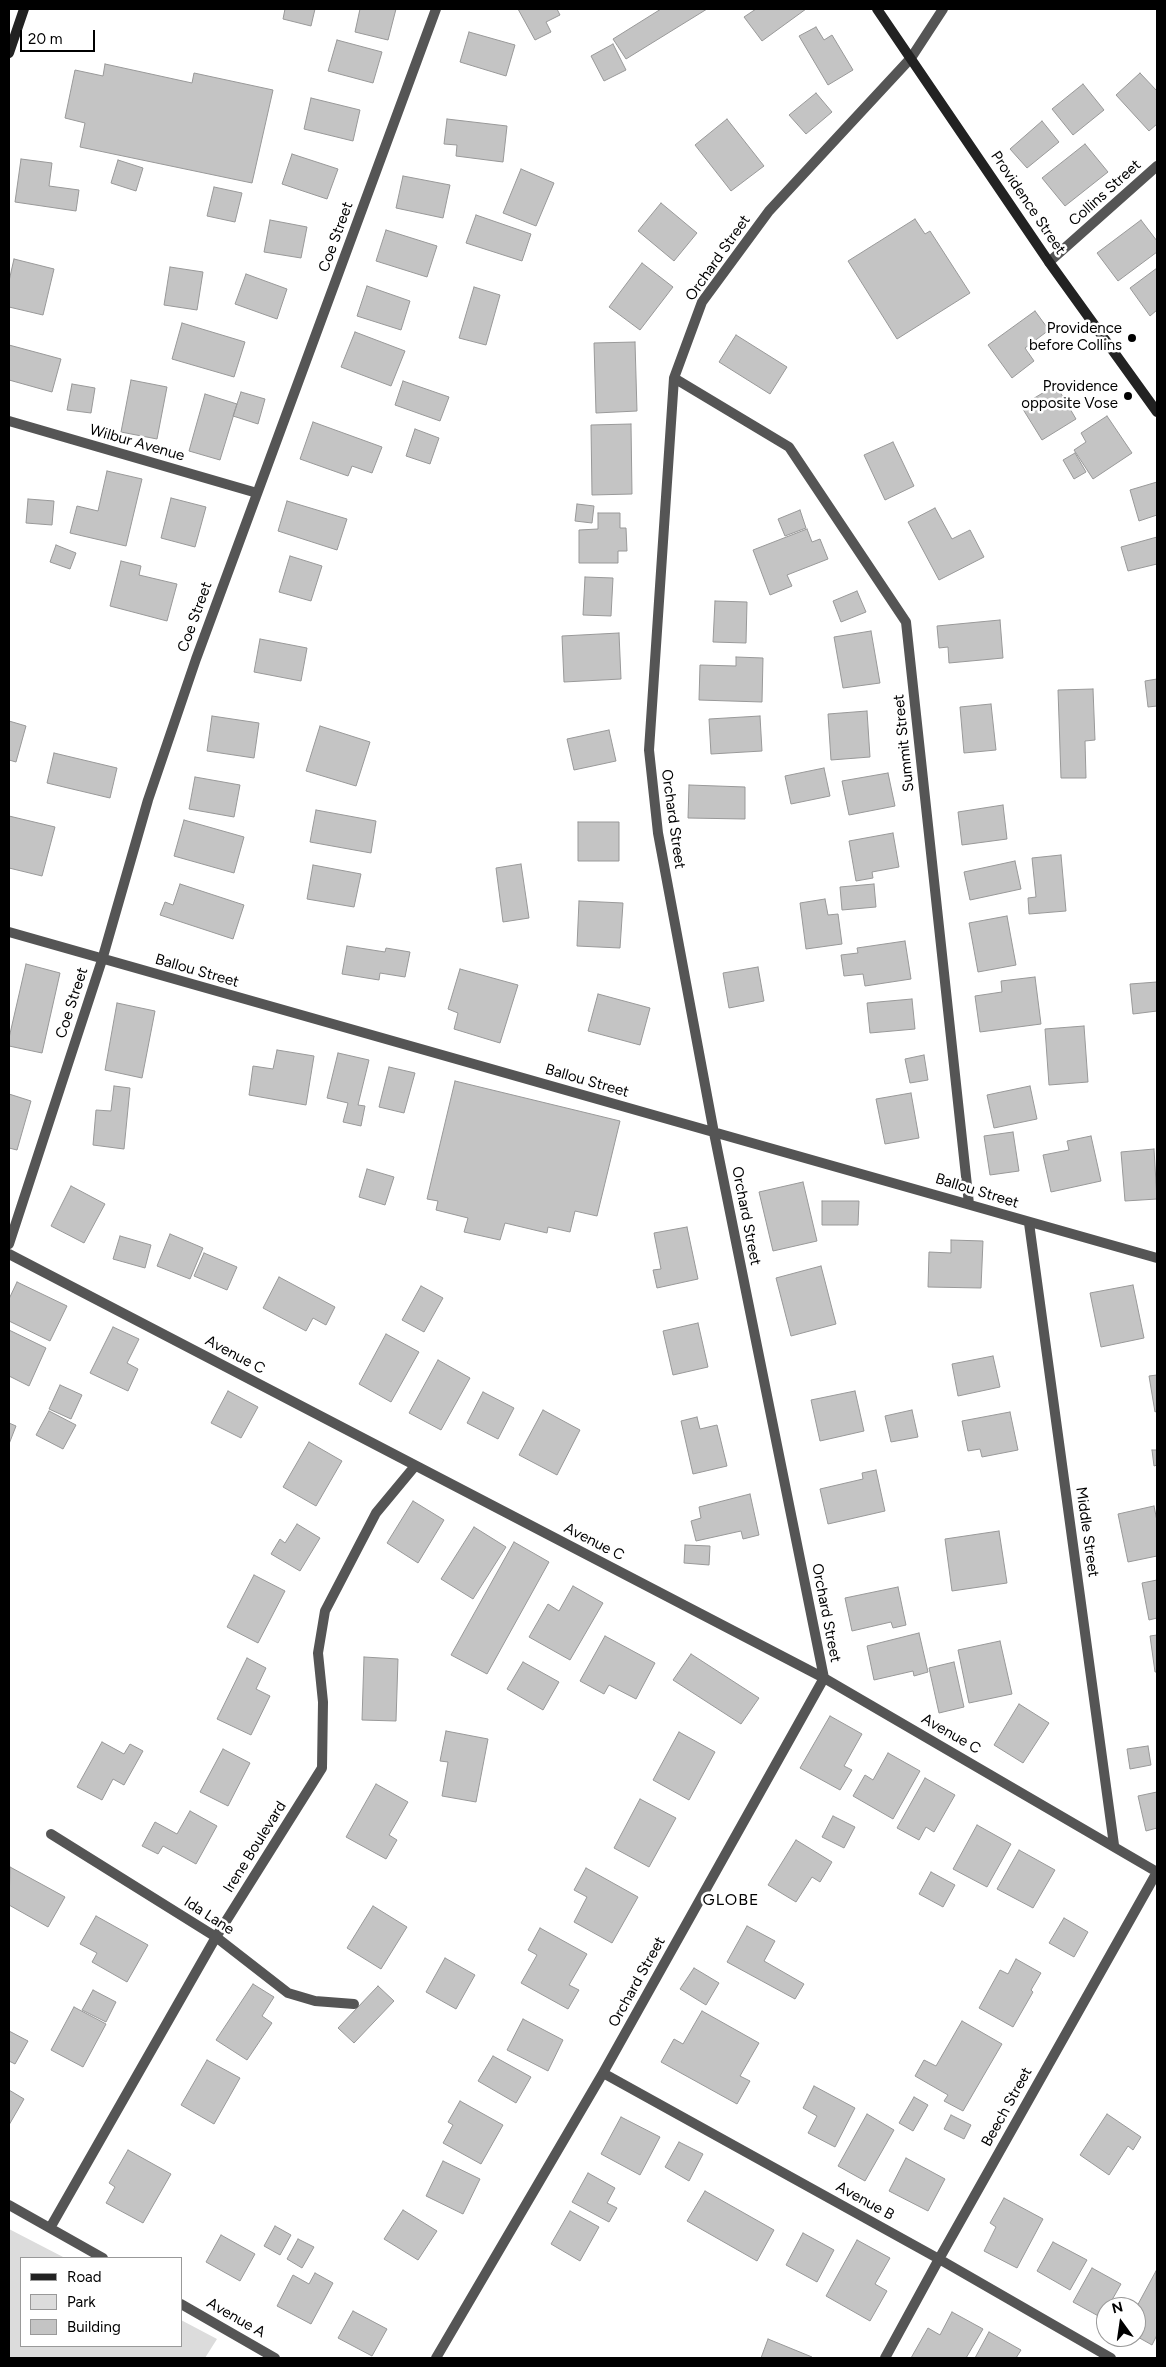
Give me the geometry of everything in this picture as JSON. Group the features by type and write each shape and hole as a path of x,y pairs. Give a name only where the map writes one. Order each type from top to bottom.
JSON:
{"main road":[{"path":"9,53 24,9"},
{"name":"Providence Street","path":"876,9 1050,262 1157,412"}],"street":[{"name":"Coe Street","path":"9,1244 102,960 148,800 196,659 436,9"},
{"name":"Orchard Street","path":"436,2358 603,2073 824,1678 714,1132 658,834 649,750 674,378 702,302 769,211 910,58 944,9"},
{"name":"Collins Street","path":"1050,262 1157,166"},
{"name":"Summit Street","path":"674,378 789,448 906,622 969,1204"},
{"name":"Wilbur Avenue","path":"9,421 257,493"},
{"name":"Ballou Street","path":"9,932 102,960 1157,1258"},
{"name":"Middle Street","path":"1030,1223 1114,1845"},
{"name":"Avenue C","path":"9,1254 824,1678 1114,1845 1157,1872"},
{"name":"Irene Boulevard","path":"50,2228 216,1937 322,1768 323,1702 318,1654 325,1611 376,1513 415,1466"},
{"name":"Ida Lane","path":"51,1834 216,1937 288,1993 314,2001 354,2004"},
{"name":"Beech Street","path":"885,2358 1157,1872"},
{"name":"Avenue B","path":"603,2073 939,2259 1111,2358"},
{"path":"9,2205 101,2257"},
{"name":"Avenue A","path":"182,2305 276,2358"}],"green space":[{"path":"9,2229 63,2257 20,2257 20,2347 182,2347 182,2321 217,2339 205,2358 9,2358"}],"building":[{"path":"285,9 315,9 311,26 283,19"},
{"path":"360,9 396,9 388,40 355,32"},
{"path":"518,9 557,9 560,15 546,22 551,32 535,40"},
{"path":"661,9 707,9 626,59 613,39"},
{"path":"756,9 806,9 762,41 744,17"},
{"path":"816,27 824,40 832,35 853,70 828,85 799,36"},
{"path":"469,32 515,45 506,76 460,62"},
{"path":"337,40 382,52 373,83 328,71"},
{"path":"613,44 626,70 604,81 591,56"},
{"path":"105,64 192,83 194,73 273,90 252,183 80,147 85,123 65,118 75,70 103,76"},
{"path":"1140,73 1157,91 1157,124 1149,131 1116,95"},
{"path":"1083,84 1104,110 1073,135 1052,109"},
{"path":"816,93 832,112 806,134 789,115"},
{"path":"311,98 360,110 353,141 304,129"},
{"path":"447,119 507,126 503,162 456,156 457,145 444,144"},
{"path":"727,119 764,166 731,191 695,145"},
{"path":"1042,121 1059,142 1027,168 1010,149"},
{"path":"1085,144 1108,172 1065,206 1042,178"},
{"path":"292,154 338,169 327,199 282,184"},
{"path":"21,159 52,163 49,186 79,190 76,211 15,202"},
{"path":"118,160 143,168 136,191 111,183"},
{"path":"521,169 554,183 536,226 503,213"},
{"path":"403,176 450,185 443,218 396,208"},
{"path":"214,187 242,193 235,222 207,216"},
{"path":"661,203 697,233 674,261 638,231"},
{"path":"476,215 531,234 522,261 466,243"},
{"path":"915,219 925,234 930,231 970,293 897,339 848,261"},
{"path":"270,220 307,227 301,258 264,252"},
{"path":"1141,220 1157,241 1157,252 1118,281 1097,253"},
{"path":"386,230 437,246 427,277 376,261"},
{"path":"14,259 54,269 43,315 9,307 9,281"},
{"path":"642,263 673,287 640,330 609,307"},
{"path":"170,267 203,272 197,310 164,305"},
{"path":"1157,268 1157,310 1150,316 1130,288"},
{"path":"246,274 287,289 277,319 235,304"},
{"path":"367,286 410,301 401,330 357,316"},
{"path":"474,287 500,295 486,345 459,338"},
{"path":"1035,311 1049,330 1025,348 1034,361 1012,378 988,345"},
{"path":"182,323 245,342 234,377 172,359"},
{"path":"355,332 405,351 391,386 341,367"},
{"path":"736,335 787,367 770,394 719,362"},
{"path":"635,342 637,411 596,413 594,343"},
{"path":"9,345 61,359 52,392 9,380"},
{"path":"131,380 167,387 157,439 121,432"},
{"path":"403,381 449,397 440,421 395,405"},
{"path":"72,384 95,388 91,413 67,410"},
{"path":"1056,385 1076,419 1042,440 1021,406"},
{"path":"241,392 265,399 258,424 233,416"},
{"path":"205,394 237,404 220,460 189,451"},
{"path":"1107,416 1132,453 1093,479 1074,450 1086,442 1081,433"},
{"path":"313,422 382,447 372,473 352,466 348,476 300,459"},
{"path":"631,424 632,494 592,495 591,425"},
{"path":"415,429 439,438 430,464 406,456"},
{"path":"893,442 914,486 885,500 864,455"},
{"path":"1075,453 1086,472 1074,479 1063,460"},
{"path":"107,471 142,479 126,546 70,533 77,506 98,511"},
{"path":"1157,482 1157,515 1139,521 1130,490"},
{"path":"171,498 206,507 195,547 161,538"},
{"path":"28,499 54,501 52,525 26,523"},
{"path":"287,501 347,519 337,550 278,531"},
{"path":"577,504 594,506 592,523 575,521"},
{"path":"935,508 952,539 970,530 984,557 939,580 908,522"},
{"path":"800,510 806,528 785,536 778,519"},
{"path":"598,513 620,513 620,528 626,528 627,551 618,551 618,563 579,563 579,530 598,529"},
{"path":"807,529 812,542 820,539 828,559 787,575 792,586 770,595 753,550"},
{"path":"1157,537 1157,564 1128,571 1121,547"},
{"path":"56,545 76,553 70,569 50,562"},
{"path":"290,556 322,566 311,601 279,592"},
{"path":"121,561 141,566 139,575 177,584 167,621 110,606"},
{"path":"585,577 613,578 611,616 583,615"},
{"path":"857,591 866,612 841,622 833,601"},
{"path":"715,601 747,602 746,643 713,642"},
{"path":"1000,620 1003,658 949,663 948,647 939,648 937,626"},
{"path":"871,631 880,683 843,688 834,637"},
{"path":"619,633 621,679 564,682 562,636"},
{"path":"260,639 307,648 301,681 254,672"},
{"path":"736,657 763,658 762,702 699,700 700,665 736,666"},
{"path":"1157,679 1157,706 1148,707 1145,681"},
{"path":"1093,689 1095,740 1085,741 1086,778 1061,778 1058,690"},
{"path":"991,704 996,750 964,753 960,707"},
{"path":"867,711 870,757 831,760 828,714"},
{"path":"212,716 259,723 254,758 207,751"},
{"path":"760,716 762,751 711,754 709,719"},
{"path":"9,721 26,726 16,762 9,760"},
{"path":"320,726 370,742 356,786 306,771"},
{"path":"609,730 616,761 574,770 567,739"},
{"path":"54,753 117,768 110,798 47,783"},
{"path":"824,768 830,796 791,804 785,776"},
{"path":"888,773 895,806 849,815 842,781"},
{"path":"195,777 240,785 234,817 189,809"},
{"path":"689,785 745,787 745,819 688,818"},
{"path":"1003,805 1007,839 962,845 958,812"},
{"path":"316,810 376,821 371,853 310,842"},
{"path":"9,816 55,827 42,876 9,868"},
{"path":"184,820 244,837 234,873 174,856"},
{"path":"578,822 619,822 619,861 578,861"},
{"path":"893,833 899,867 872,872 873,878 856,881 849,841"},
{"path":"1061,855 1066,911 1029,914 1028,898 1036,897 1032,858"},
{"path":"1015,861 1021,889 970,900 964,872"},
{"path":"521,864 529,918 503,922 496,868"},
{"path":"313,865 361,874 354,907 307,899"},
{"path":"180,884 244,905 233,939 160,915 165,902 173,905"},
{"path":"874,884 876,907 842,910 840,887"},
{"path":"825,899 828,915 838,914 842,944 806,949 800,903"},
{"path":"579,901 623,903 620,948 577,946"},
{"path":"1007,916 1016,965 978,972 969,923"},
{"path":"905,941 911,979 865,986 863,974 844,976 841,955 858,953 857,948"},
{"path":"347,946 385,952 386,948 410,952 405,977 380,973 379,980 342,974"},
{"path":"26,964 60,973 42,1053 9,1046 9,1038"},
{"path":"758,967 764,1001 729,1008 723,973"},
{"path":"460,969 518,985 500,1043 454,1029 458,1013 448,1009"},
{"path":"1035,977 1041,1024 980,1032 975,996 1002,992 1001,981"},
{"path":"1157,982 1157,1011 1133,1014 1130,984"},
{"path":"598,994 650,1008 640,1045 588,1031"},
{"path":"912,999 915,1029 870,1033 867,1003"},
{"path":"117,1003 155,1011 142,1078 105,1070"},
{"path":"1084,1026 1088,1082 1049,1085 1045,1029"},
{"path":"277,1050 314,1056 306,1105 249,1095 253,1066 273,1069"},
{"path":"338,1053 369,1060 358,1105 365,1106 361,1126 343,1122 348,1103 327,1098"},
{"path":"924,1055 928,1080 910,1083 905,1059"},
{"path":"389,1067 415,1073 404,1113 379,1107"},
{"path":"455,1081 620,1121 597,1216 575,1211 570,1232 548,1227 547,1233 505,1223 500,1240 464,1232 468,1218 436,1210 438,1201 427,1199"},
{"path":"114,1086 130,1088 124,1149 93,1145 96,1110 111,1111"},
{"path":"1030,1086 1037,1119 994,1128 987,1095"},
{"path":"911,1093 919,1138 885,1144 876,1099"},
{"path":"9,1094 31,1101 17,1150 9,1148"},
{"path":"1013,1132 1019,1171 990,1175 984,1136"},
{"path":"1091,1136 1101,1181 1051,1192 1043,1155 1069,1150 1067,1141"},
{"path":"1154,1149 1157,1199 1125,1201 1121,1152"},
{"path":"367,1169 394,1177 385,1205 359,1197"},
{"path":"803,1182 817,1241 773,1251 759,1192"},
{"path":"71,1186 105,1204 84,1243 51,1226"},
{"path":"822,1201 859,1201 858,1225 822,1225"},
{"path":"687,1227 698,1279 657,1288 653,1270 661,1269 654,1233"},
{"path":"170,1234 203,1248 190,1279 157,1266"},
{"path":"120,1236 151,1245 145,1268 113,1259"},
{"path":"951,1240 983,1241 981,1288 928,1287 929,1252 951,1253"},
{"path":"204,1253 237,1267 227,1290 194,1276"},
{"path":"821,1266 836,1324 791,1336 776,1278"},
{"path":"279,1277 335,1307 326,1325 313,1318 306,1331 263,1308"},
{"path":"17,1282 67,1306 50,1341 9,1321 9,1299"},
{"path":"1133,1285 1144,1338 1101,1347 1090,1293"},
{"path":"421,1286 443,1298 424,1332 402,1320"},
{"path":"698,1323 708,1367 673,1375 663,1331"},
{"path":"113,1327 139,1339 127,1363 138,1369 128,1391 90,1373"},
{"path":"9,1330 46,1348 29,1386 9,1376"},
{"path":"386,1334 419,1352 391,1402 359,1384"},
{"path":"993,1356 1000,1387 958,1396 952,1364"},
{"path":"438,1360 470,1378 441,1430 409,1413"},
{"path":"1157,1375 1157,1411 1155,1412 1149,1376"},
{"path":"60,1385 82,1395 71,1419 49,1409"},
{"path":"228,1391 258,1407 241,1438 211,1423"},
{"path":"855,1391 864,1431 820,1441 811,1400"},
{"path":"483,1392 514,1408 498,1439 467,1423"},
{"path":"543,1410 580,1430 557,1475 519,1455"},
{"path":"912,1410 918,1437 891,1442 885,1416"},
{"path":"49,1411 76,1425 63,1449 36,1435"},
{"path":"1010,1412 1018,1450 982,1457 980,1449 968,1451 962,1421"},
{"path":"697,1417 700,1429 717,1425 727,1466 693,1474 681,1421"},
{"path":"9,1423 16,1426 9,1444"},
{"path":"309,1442 342,1461 316,1506 283,1487"},
{"path":"1152,1450 1157,1450 1157,1465 1154,1466"},
{"path":"876,1470 885,1511 828,1524 820,1489 863,1479 862,1473"},
{"path":"750,1494 759,1535 743,1539 741,1531 696,1541 691,1521 701,1518 699,1507"},
{"path":"413,1501 444,1520 418,1563 387,1543"},
{"path":"1154,1506 1157,1521 1157,1556 1128,1562 1118,1514"},
{"path":"297,1524 320,1538 300,1571 271,1554 280,1539 285,1543"},
{"path":"474,1527 506,1547 473,1599 441,1579"},
{"path":"999,1531 1007,1583 952,1591 945,1539"},
{"path":"514,1542 549,1562 487,1674 451,1655"},
{"path":"685,1545 710,1546 709,1565 684,1563"},
{"path":"254,1575 285,1591 258,1643 227,1627"},
{"path":"1157,1580 1157,1618 1149,1620 1142,1583"},
{"path":"573,1586 603,1603 570,1660 529,1637 548,1604 559,1611"},
{"path":"898,1587 906,1625 893,1628 891,1622 852,1631 845,1598"},
{"path":"919,1633 928,1672 914,1676 913,1671 874,1680 867,1646"},
{"path":"1157,1635 1157,1672 1155,1672 1150,1636"},
{"path":"605,1636 655,1663 636,1699 609,1685 604,1694 580,1681"},
{"path":"1000,1641 1012,1694 969,1703 958,1650"},
{"path":"691,1654 759,1698 741,1724 673,1680"},
{"path":"364,1657 398,1659 396,1721 362,1720"},
{"path":"247,1658 266,1668 256,1689 270,1696 251,1735 217,1719"},
{"path":"523,1662 559,1682 543,1710 507,1689"},
{"path":"954,1662 964,1707 939,1713 929,1668"},
{"path":"1019,1704 1049,1723 1023,1763 994,1745"},
{"path":"830,1716 862,1734 844,1766 852,1770 840,1790 800,1768"},
{"path":"446,1731 488,1739 476,1802 442,1796 448,1762 440,1761"},
{"path":"679,1732 715,1752 689,1800 653,1780"},
{"path":"102,1742 124,1754 130,1744 143,1751 124,1785 113,1779 102,1800 77,1787"},
{"path":"1148,1746 1151,1765 1130,1769 1127,1749"},
{"path":"223,1749 250,1763 228,1806 200,1792"},
{"path":"888,1753 920,1771 893,1819 853,1796 865,1775 873,1780"},
{"path":"925,1778 955,1795 934,1832 926,1827 919,1840 897,1828"},
{"path":"376,1784 408,1802 389,1835 397,1840 386,1859 346,1837"},
{"path":"1157,1792 1157,1828 1146,1831 1138,1796"},
{"path":"640,1799 676,1818 649,1867 614,1848"},
{"path":"190,1811 217,1826 196,1864 163,1846 158,1854 142,1846 155,1822 177,1834"},
{"path":"833,1816 855,1827 844,1848 822,1837"},
{"path":"977,1825 1011,1844 987,1887 953,1869"},
{"path":"796,1840 832,1862 820,1882 812,1877 796,1902 768,1885"},
{"path":"1019,1850 1055,1870 1033,1908 997,1889"},
{"path":"10,1867 65,1897 48,1927 9,1905"},
{"path":"586,1868 638,1897 612,1943 574,1922 587,1897 574,1890"},
{"path":"931,1872 955,1885 943,1907 919,1894"},
{"path":"373,1906 407,1927 381,1969 347,1948"},
{"path":"96,1916 148,1945 127,1982 92,1962 97,1953 80,1944"},
{"path":"1064,1918 1088,1932 1074,1957 1049,1943"},
{"path":"747,1926 775,1941 764,1961 804,1984 795,1999 727,1962"},
{"path":"540,1928 587,1954 569,1985 579,1990 568,2009 521,1983 537,1955 528,1950"},
{"path":"445,1958 475,1975 456,2009 426,1992"},
{"path":"1016,1959 1041,1973 1031,1990 1033,1992 1013,2027 979,2008 1000,1970 1008,1974"},
{"path":"694,1968 719,1983 706,2005 680,1989"},
{"path":"253,1984 274,1997 262,2016 272,2023 247,2060 216,2040"},
{"path":"378,1986 394,2001 354,2043 338,2028"},
{"path":"93,1990 116,2002 106,2022 82,2010"},
{"path":"74,2007 106,2024 83,2067 51,2050"},
{"path":"702,2011 759,2043 740,2076 750,2081 737,2104 661,2062 674,2039 683,2044"},
{"path":"523,2019 563,2040 548,2071 507,2050"},
{"path":"962,2021 1002,2044 963,2111 944,2101 948,2095 915,2076 924,2060 936,2066"},
{"path":"9,2031 28,2041 15,2064 9,2061"},
{"path":"493,2056 531,2077 516,2103 478,2081"},
{"path":"207,2060 240,2078 214,2124 181,2105"},
{"path":"814,2086 855,2108 835,2147 808,2133 817,2116 803,2108"},
{"path":"9,2090 24,2099 9,2125"},
{"path":"914,2097 928,2105 913,2131 899,2123"},
{"path":"460,2101 503,2125 481,2164 443,2143 453,2125 448,2122"},
{"path":"867,2114 894,2130 865,2181 838,2166"},
{"path":"1107,2114 1141,2137 1133,2150 1128,2146 1109,2175 1080,2155"},
{"path":"951,2115 971,2125 964,2139 944,2129"},
{"path":"621,2117 660,2137 640,2175 601,2154"},
{"path":"679,2142 703,2154 689,2181 665,2167"},
{"path":"128,2150 171,2174 143,2223 106,2203 115,2187 109,2183"},
{"path":"906,2158 945,2179 928,2211 889,2191"},
{"path":"443,2161 480,2179 463,2214 426,2196"},
{"path":"588,2173 615,2188 607,2203 617,2208 609,2222 572,2202"},
{"path":"705,2191 774,2230 757,2261 687,2221"},
{"path":"1004,2198 1043,2219 1017,2268 984,2251 996,2227 990,2223"},
{"path":"403,2210 437,2231 418,2260 384,2239"},
{"path":"570,2211 599,2227 580,2261 551,2244"},
{"path":"275,2226 291,2235 280,2255 264,2246"},
{"path":"803,2233 834,2250 817,2282 786,2265"},
{"path":"221,2235 255,2254 240,2281 206,2262"},
{"path":"298,2239 314,2247 302,2268 287,2259"},
{"path":"857,2240 890,2258 875,2284 887,2291 870,2321 826,2296"},
{"path":"1053,2242 1087,2260 1070,2290 1037,2271"},
{"path":"1092,2268 1121,2284 1114,2297 1096,2297 1096,2315 1073,2302"},
{"path":"1156,2271 1157,2335 1152,2345 1146,2342 1146,2297 1142,2297"},
{"path":"315,2273 333,2283 311,2324 277,2306 293,2275 309,2284"},
{"path":"353,2311 387,2329 372,2356 338,2338"},
{"path":"952,2312 983,2329 966,2358 911,2358 928,2328 940,2335"},
{"path":"989,2332 1021,2350 1016,2358 975,2358"},
{"path":"768,2339 812,2357 761,2358"}],"place":[{"name":"Providence before Collins","path":"1132,338"},
{"name":"Providence opposite Vose","path":"1128,396"}],"district":[{"name":"GLOBE","path":"731,1900"}]}
